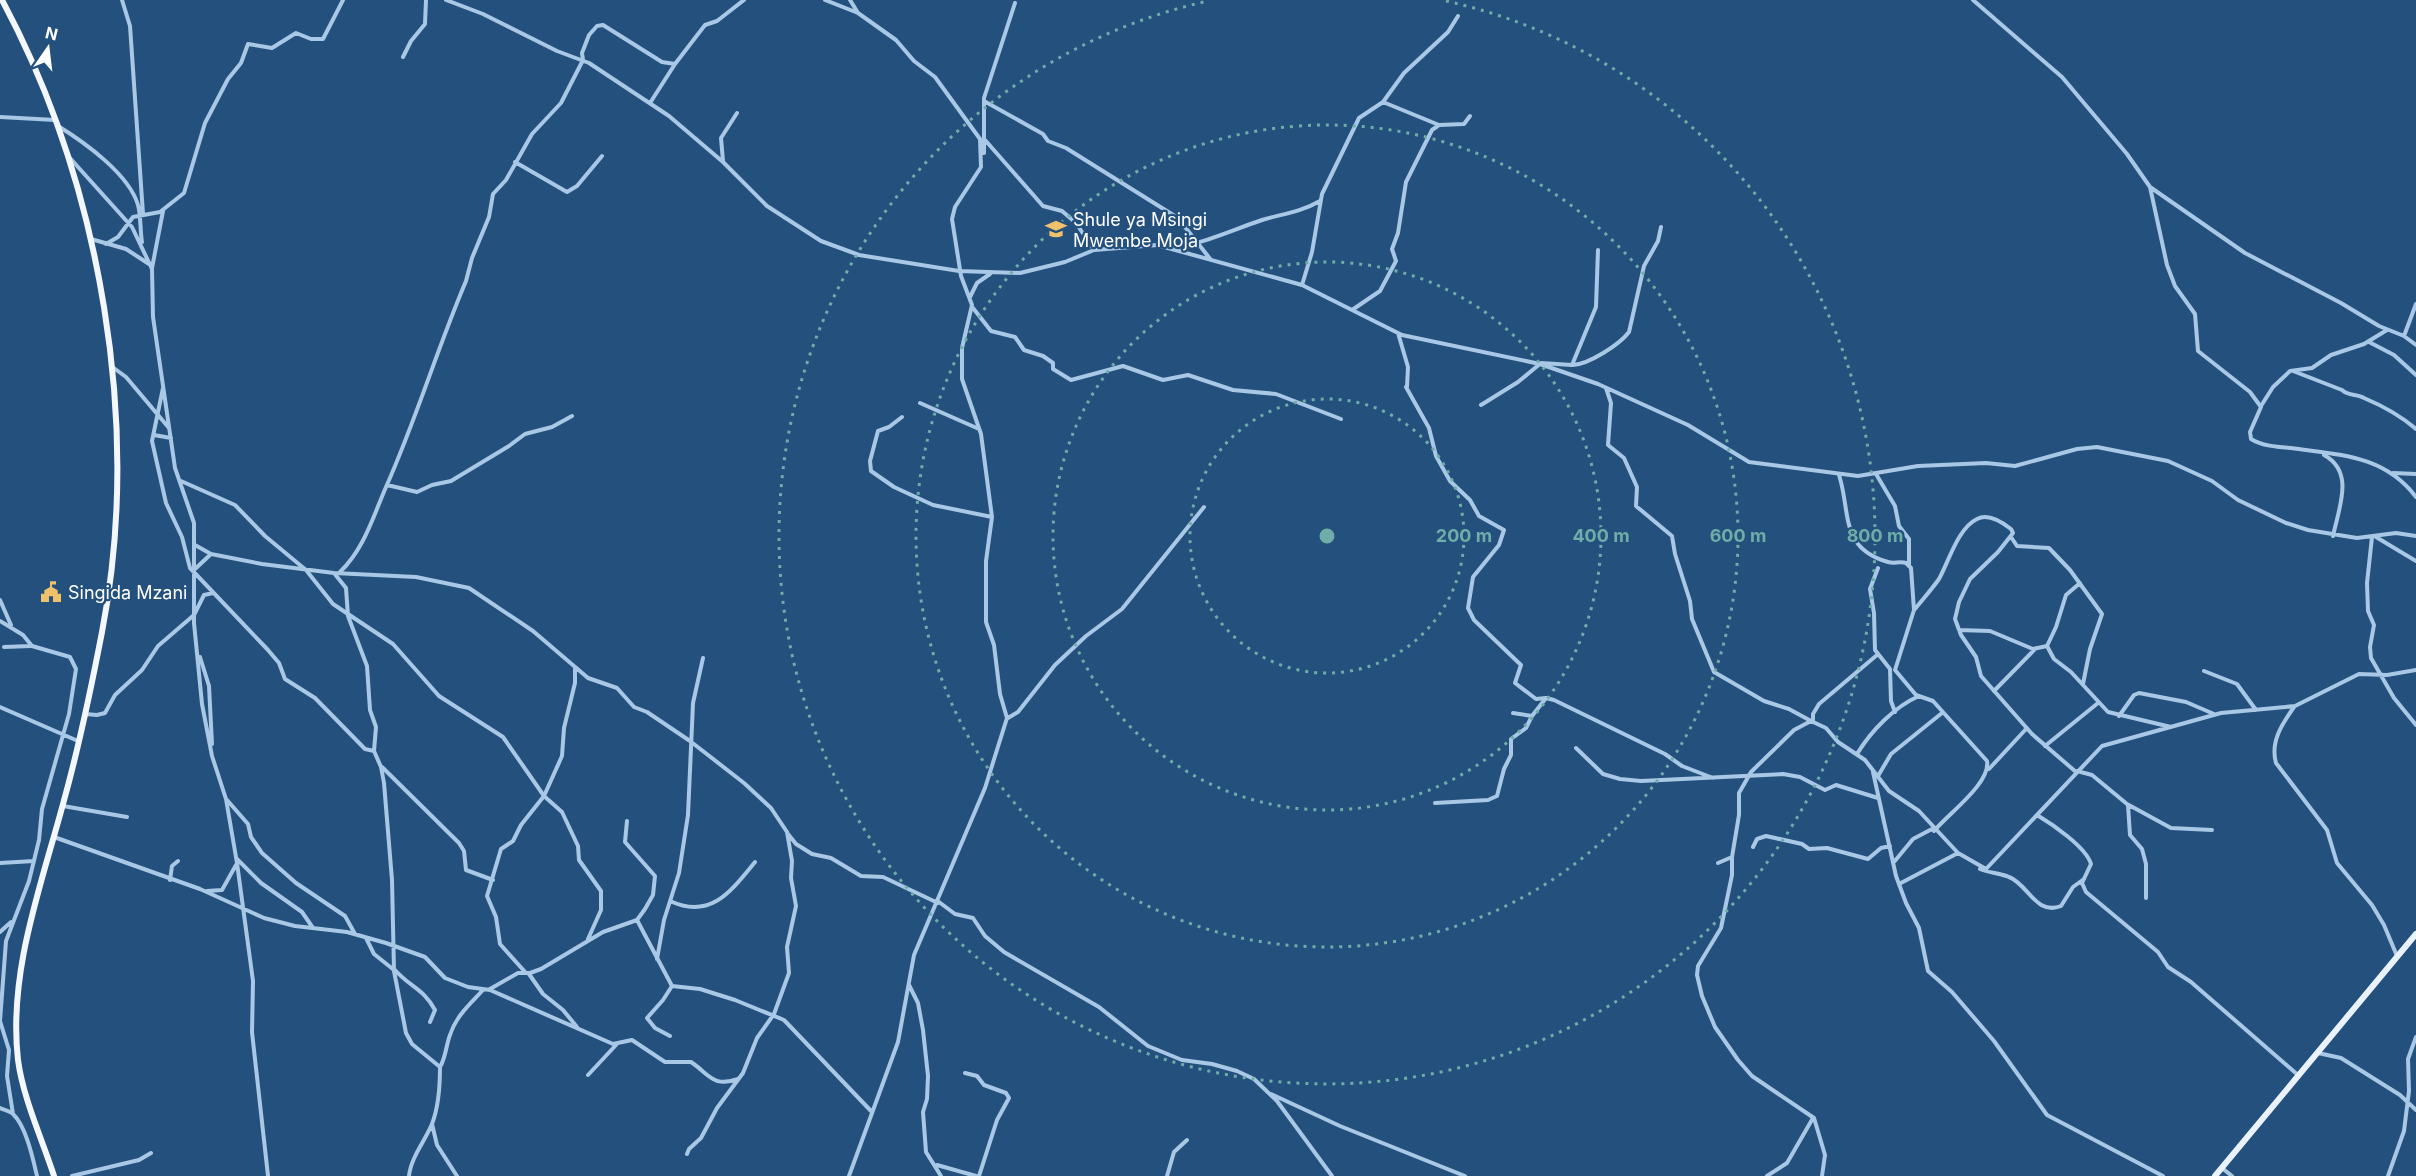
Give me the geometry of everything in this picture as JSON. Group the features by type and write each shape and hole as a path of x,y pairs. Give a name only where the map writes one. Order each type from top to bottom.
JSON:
{"highway":[{"path":"2,3 56,123 90,238 111,366 118,492 103,628 79,741 20,968 17,1011 18,1060 54,1176"}],"main road":[{"path":"2215,1176 2397,957 2413,943 2416,934"}],"street":[{"path":"122,0 130,26 142,245"},
{"path":"106,244 118,237 128,222 141,214 163,210 184,193 205,123 228,79 241,63 248,44 272,48 296,33 311,39 323,39 342,0"},
{"path":"402,57 425,24 426,0"},
{"path":"446,0 483,14 557,51 583,60 650,103 723,162 767,206 826,243 873,258 959,271 994,273 1033,270 1094,250 1146,244 1171,248 1302,285 1398,333 1540,364 1606,387 1688,425 1749,462 1839,475 1876,474 1951,464 1986,463 2015,466 2077,449 2097,447 2168,461 2212,481 2238,500 2286,523 2333,536 2374,537 2396,533 2416,536"},
{"path":"650,103 675,64 705,25 717,21 744,0"},
{"path":"825,0 858,13 896,40 914,61 935,77 977,132 983,157"},
{"path":"850,0 858,13"},
{"path":"1973,0 2062,77 2127,154 2150,187 2246,253 2387,330 2404,336 2416,345"},
{"path":"849,1176 898,1042 914,955 985,789 1007,718 1000,694 994,645 986,622 986,561 992,516 980,429 962,379 963,340 972,308 959,271 952,214 981,167 985,140 984,101 1015,3"},
{"path":"1302,285 1314,241 1320,201 1359,118 1383,102 1404,73 1448,32 1458,16"},
{"path":"337,573 354,557 365,537 411,429 466,281 472,258 487,225 493,194 506,180 532,134 561,103 583,60 582,53 589,35 600,25 662,62 675,64"},
{"path":"984,101 1009,113 1043,134 1047,141 1066,148 1178,218 1212,261"},
{"path":"1383,102 1440,125 1464,124 1470,116"},
{"path":"723,162 721,138 737,113"},
{"path":"0,117 56,123 100,156 117,172 133,193 141,214"},
{"path":"1423,119 1431,132"},
{"path":"1352,310 1356,305 1378,294 1396,261 1392,249 1398,233 1406,182 1431,132 1440,125"},
{"path":"985,140 1043,206 1062,211 1076,223 1094,250"},
{"path":"66,154 128,222 151,266"},
{"path":"515,162 567,192 577,186 602,156"},
{"path":"2150,187 2167,265 2174,282 2194,314 2198,351 2250,392 2261,407"},
{"path":"1171,248 1230,234 1268,218 1299,211 1320,201"},
{"path":"163,210 151,266 153,317 169,429 180,481 194,523 194,615 202,704 212,747"},
{"path":"1481,405 1518,382 1540,364 1584,364 1624,338 1629,332 1644,266 1658,241 1661,227"},
{"path":"90,238 126,249 151,266"},
{"path":"1572,365 1596,307 1598,250"},
{"path":"970,297 979,280 994,273"},
{"path":"2404,336 2416,304"},
{"path":"972,308 991,331 1015,338 1024,350 1044,356 1053,363 1053,369 1071,380 1123,366 1163,380 1188,375 1233,390 1276,394 1341,419"},
{"path":"2387,330 2369,341 2331,355 2312,368 2293,370 2273,387 2250,432 2253,441 2358,460 2393,473 2403,480 2416,498"},
{"path":"1398,333 1408,367 1407,387 1429,428 1436,456 1450,480 1470,500 1479,516 1503,531 1499,545 1473,577 1469,609 1474,620 1521,665 1515,682 1536,699 1546,698 1581,711 1665,754 1682,766 1714,778"},
{"path":"2369,341 2394,356 2416,375"},
{"path":"111,366 126,377 169,429"},
{"path":"2293,370 2342,390 2346,394 2363,397 2399,416 2416,429"},
{"path":"164,384 152,441 166,503 182,537 190,568 279,663 285,679 315,698 365,749 374,751"},
{"path":"1606,387 1611,403 1608,445 1624,458 1637,487 1636,506 1672,536 1675,554 1690,601 1692,619 1714,672 1764,701 1789,709 1826,728 1838,742 1857,754 1897,798 1919,811 1933,830 1958,853 1983,871 2012,879 2038,903 2051,908 2061,906 2073,887 2084,879 2091,864 2088,857 2062,832 2037,815"},
{"path":"920,403 980,429"},
{"path":"387,485 417,492 432,484 451,481 525,434 552,427 572,416"},
{"path":"902,417 889,427 878,430 869,465 871,471 894,487 933,505 992,516"},
{"path":"154,435 171,438"},
{"path":"2320,453 2336,463 2344,481 2333,536"},
{"path":"2393,473 2416,474"},
{"path":"1876,474 1884,483 1896,506 1899,526 1909,539 1909,566 1914,584 1914,610 1894,668 1906,685 1919,696 1933,701 1985,757 1988,770"},
{"path":"1839,475 1851,535 1872,555 1889,562 1903,562 1909,566"},
{"path":"180,481 235,505 265,536 306,570 325,596 348,616 370,627 393,644 439,696 503,737 533,784 562,812 578,846 579,860 602,891 601,910 588,939"},
{"path":"1007,718 1018,712 1055,665 1070,650 1122,609 1204,507"},
{"path":"1914,610 1932,589 1962,533 1972,522 1984,517 1994,519 2011,529 2011,536 2017,546 2049,548 2080,583 2103,616 2090,648 2083,684"},
{"path":"2011,536 1967,584 1954,615 1959,630 1976,657 1981,676 2026,728 2077,771 2092,775 2127,804 2175,830 2212,830"},
{"path":"2374,537 2416,561"},
{"path":"2374,537 2367,572 2368,606 2374,630 2370,652 2379,675 2400,707 2416,725"},
{"path":"194,545 211,554 238,561 337,573 416,577 462,585 533,631 588,678 617,688 634,707 647,712 690,741 754,792 771,808 796,844 812,854 831,858 861,876 883,877 938,903 955,914 973,918 985,936 1004,952 1099,1007 1148,1046 1182,1060 1237,1071 1254,1079 1271,1094 1332,1176"},
{"path":"195,571 203,559 211,554"},
{"path":"1878,568 1870,589 1877,655 1890,669 1891,701 1895,712"},
{"path":"337,573 346,588 348,616 367,666 370,710 376,728 374,751 381,767 392,868 394,970 408,1039 440,1067"},
{"path":"2047,646 2056,627 2066,595 2080,583"},
{"path":"85,714 97,715 106,711 115,695 142,670 158,646 194,615 204,595 214,593"},
{"path":"0,600 12,626"},
{"path":"0,621 12,626 27,638 32,646"},
{"path":"1959,630 1990,631 2036,648 2047,646"},
{"path":"4,647 32,646 66,655 75,664 73,695 64,735 42,809 34,861 6,941 0,1021 9,1050 7,1077 13,1114 30,1147 37,1176"},
{"path":"2047,646 2054,659 2083,684 2108,712 2172,727"},
{"path":"1994,691 2036,648"},
{"path":"199,651 209,686 216,776 226,799 253,981 252,1032 268,1176"},
{"path":"1812,721 1819,704 1877,655"},
{"path":"657,959 679,873 688,815 692,772 690,741 693,703 703,658"},
{"path":"574,668 575,683 564,728 562,756 544,796 521,825 513,841 501,849 488,900 496,917 498,940 543,994 563,1010 578,1028"},
{"path":"1978,866 1986,869 1994,864 2102,746 2214,715 2295,706 2326,693 2352,676 2414,670"},
{"path":"2204,671 2237,684 2256,710"},
{"path":"2119,716 2132,697 2139,693 2186,702 2214,715"},
{"path":"1857,754 1876,728 1919,696"},
{"path":"1435,803 1488,800 1497,796 1504,769 1512,755 1513,735 1521,733 1546,698"},
{"path":"2045,746 2098,703"},
{"path":"2295,706 2279,730 2274,751 2276,764 2327,830 2337,863 2375,911 2397,957"},
{"path":"0,707 79,741"},
{"path":"1514,713 1532,716"},
{"path":"1877,777 1882,765 1891,754 1942,713"},
{"path":"1812,721 1794,730 1749,776 1739,792 1739,818 1732,857 1732,875 1721,928 1698,966 1698,983 1720,1036 1752,1076 1814,1118 1825,1155 1822,1176"},
{"path":"1893,863 1913,839 1933,830 1979,784 1988,770 2026,728"},
{"path":"1576,748 1603,774 1620,779 1796,775 1826,790 1836,785 1879,799"},
{"path":"381,767 459,843 464,851 466,870 493,880"},
{"path":"1873,770 1893,863 1899,884 1919,928 1928,971 1952,992 1994,1041 2039,1107 2053,1119 2163,1176"},
{"path":"226,799 246,822 251,837 262,853 296,883 345,916 356,935"},
{"path":"2127,804 2131,823 2130,835 2142,849 2146,864 2146,898"},
{"path":"63,806 127,818"},
{"path":"490,990 516,974 541,969 588,939 637,920 650,903 656,881 653,872 625,842 627,821"},
{"path":"687,1154 701,1138 717,1108 745,1069 757,1038 774,1014 789,974 787,947 796,906 791,878 792,861 786,832"},
{"path":"53,836 170,880 204,890 264,918 365,937 425,957 445,978 468,987 490,990 616,1045"},
{"path":"1753,848 1757,839 1766,836 1802,844 1809,849 1827,848 1868,859 1881,848 1890,846"},
{"path":"1899,884 1958,853"},
{"path":"1718,863 1732,857"},
{"path":"0,863 34,861"},
{"path":"170,880 172,866 178,861"},
{"path":"204,890 222,890 237,861"},
{"path":"237,861 261,883 302,912 313,928"},
{"path":"670,901 679,907 691,908 719,901 755,862"},
{"path":"2084,879 2086,892 2158,952 2168,967 2191,982 2298,1075"},
{"path":"637,920 646,933 672,986"},
{"path":"0,932 12,921"},
{"path":"382,942 394,936"},
{"path":"365,937 374,954 407,982 426,994 435,1010 430,1022"},
{"path":"909,984 918,1003 928,1076 927,1099 923,1112 926,1152 936,1164 941,1176"},
{"path":"672,986 700,989 774,1014 784,1020 871,1111"},
{"path":"670,1036 657,1030 647,1018 672,986"},
{"path":"409,1176 415,1156 432,1124 440,1088 440,1067 452,1028 466,1006 475,1002 483,990"},
{"path":"2388,1176 2404,1131 2408,1059 2416,1037"},
{"path":"588,1075 616,1045 632,1040 666,1062 691,1062 711,1080 722,1083 738,1079"},
{"path":"2318,1053 2341,1058 2407,1101 2416,1110"},
{"path":"936,1164 977,1176 997,1120 1009,1098 1006,1093 984,1085 977,1076 965,1073"},
{"path":"1271,1094 1340,1126 1465,1176"},
{"path":"0,1108 13,1114"},
{"path":"1767,1176 1785,1166 1814,1118"},
{"path":"432,1124 437,1145 457,1176"},
{"path":"1167,1176 1174,1152 1187,1140"},
{"path":"72,1176 140,1160 152,1153"},
{"path":"2222,1168 2232,1176"}],"place":[{"name":"Shule ya Msingi Mwembe Moja","path":"1056,229"},
{"name":"Singida Mzani","path":"51,592"}]}
